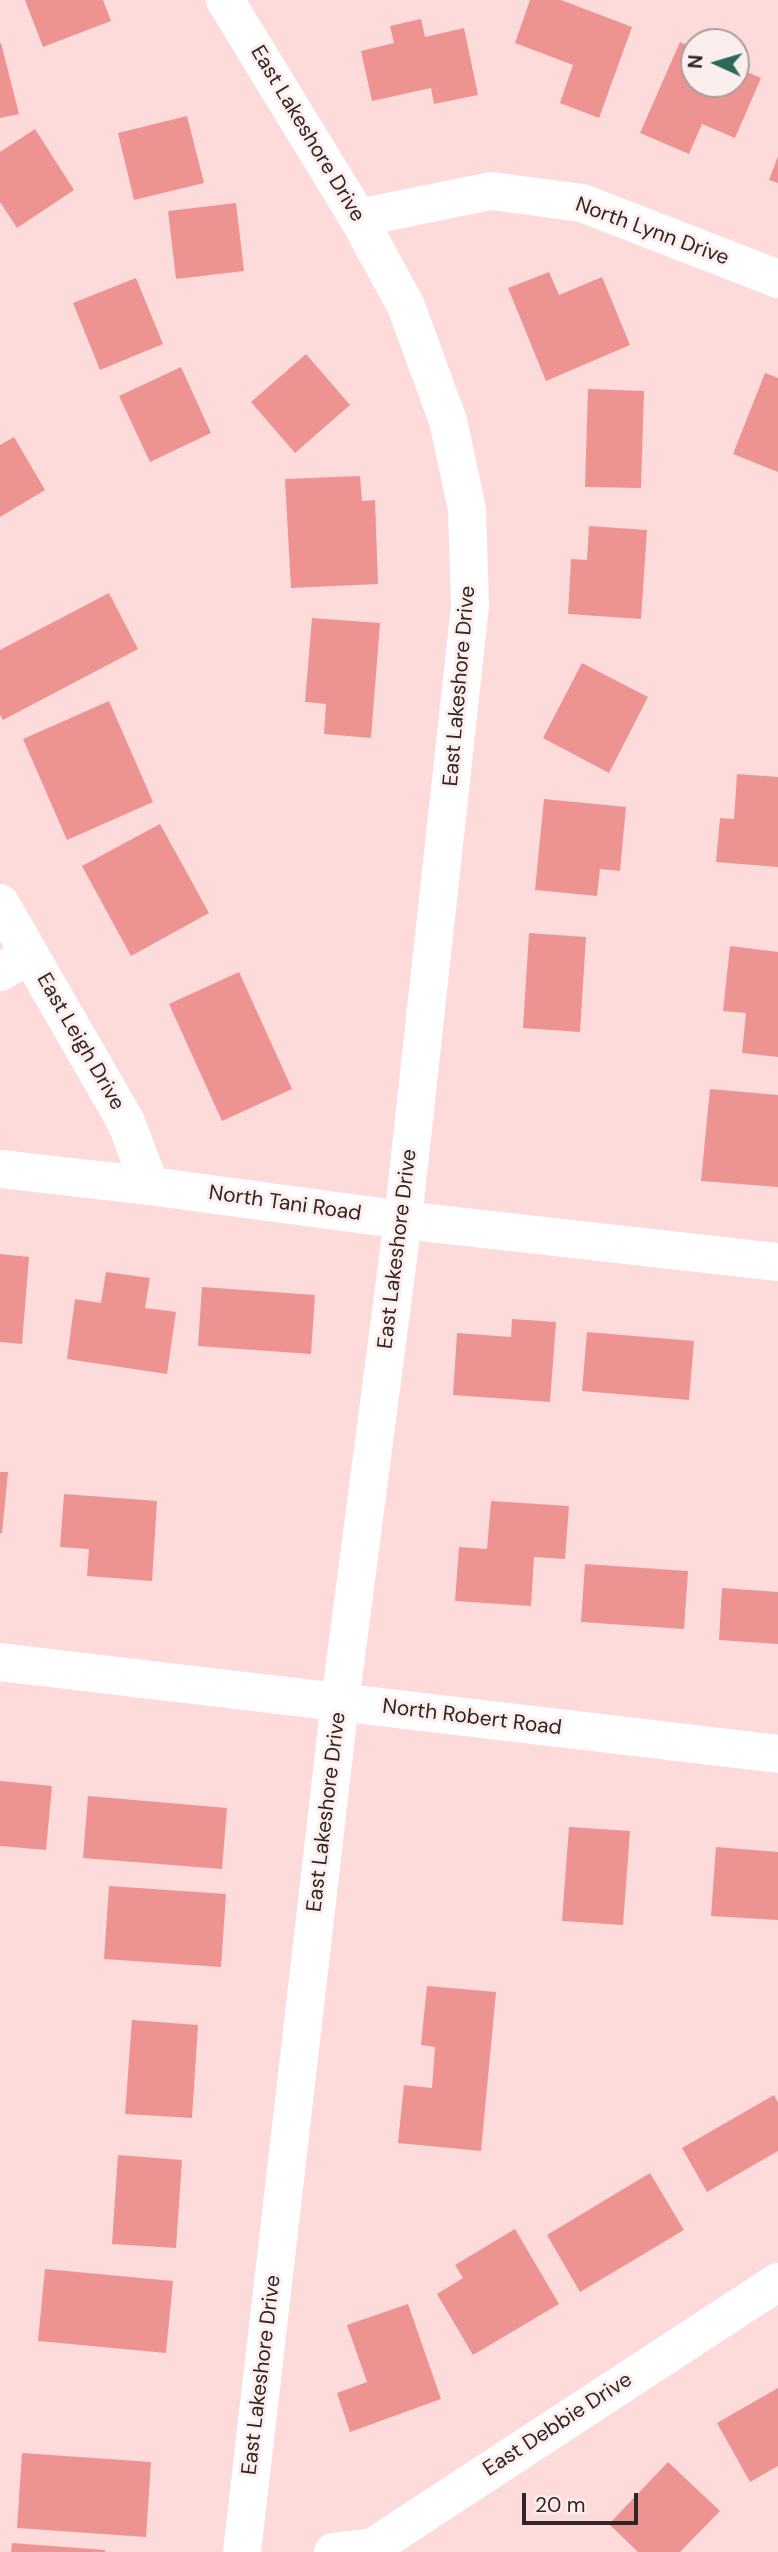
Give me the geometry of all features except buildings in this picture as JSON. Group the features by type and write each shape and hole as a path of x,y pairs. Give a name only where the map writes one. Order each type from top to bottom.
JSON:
{"main road":[{"name":"East Lakeshore Drive","path":"225,0 358,218 406,306 448,421 467,509 470,606 403,1220 340,1702 242,2552"},
{"name":"North Lynn Drive","path":"358,218 491,191 582,203 778,278"},
{"name":"East Leigh Drive","path":"0,903 15,964 126,1122 150,1186"},
{"name":"North Tani Road","path":"0,1169 403,1220 778,1262"},
{"name":"North Robert Road","path":"0,1662 778,1754"},
{"name":"East Debbie Drive","path":"333,2552 373,2547 778,2282"}]}
